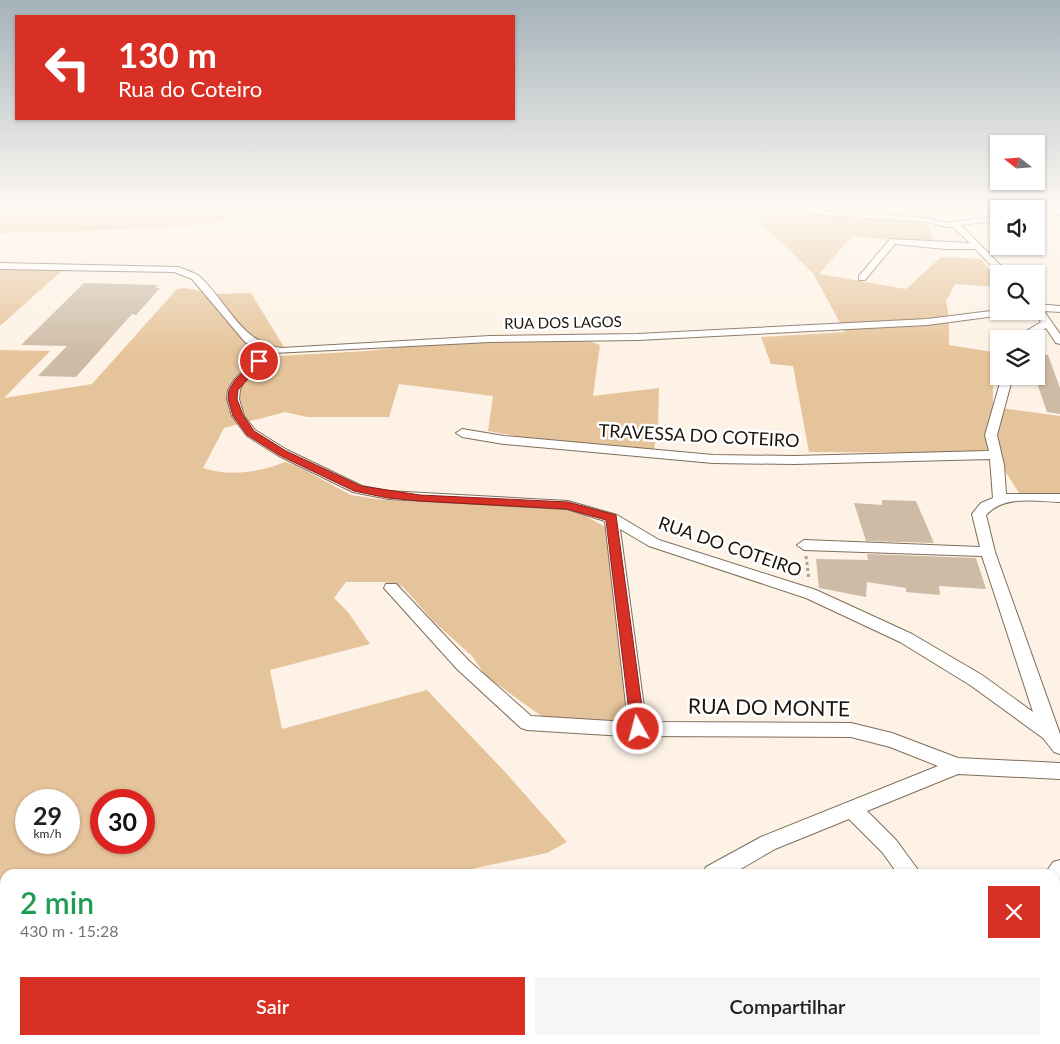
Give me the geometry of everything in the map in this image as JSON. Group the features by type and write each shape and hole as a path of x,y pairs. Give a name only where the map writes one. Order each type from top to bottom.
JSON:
{"street":[{"path":"862,278 881,256"},
{"path":"988,256 997,265"},
{"path":"0,266 159,268 187,273 195,277 249,340 270,350"},
{"path":"1045,308 1060,308"},
{"name":"RUA DOS LAGOS","path":"270,350 295,351 490,339 669,336 927,322 990,314"},
{"path":"1045,318 1060,341"},
{"path":"1035,330 1048,322"},
{"name":"RUA DO COTEIRO","path":"270,350 238,382 232,399 238,416 251,433 297,460 358,489 388,495 568,505 612,518 654,543 811,594 906,638 976,680 1049,733 1060,747"},
{"path":"1000,498 998,465 994,455 991,436 1005,385"},
{"name":"TRAVESSA DO COTEIRO","path":"462,433 504,440 713,458 794,460 994,455"},
{"path":"1049,733 988,552 979,514 984,507 1000,498 1060,498"},
{"path":"612,518 638,729"},
{"path":"804,544 988,552"},
{"name":"RUA DO MONTE","path":"391,588 463,665 527,723 638,729 851,730 874,734 917,748 957,766"},
{"path":"722,869 768,842 957,766 1060,771"},
{"path":"851,808 889,846 907,869"}],"path":[{"path":"804,544 811,594"}],"shaded area":[{"path":"795,256 835,256 819,274 906,289 941,257 981,259 990,270 990,286 955,284 946,301 949,317 949,345 990,352 990,385 993,385 993,407 1060,416 1060,495 1021,496 1000,463 975,453 809,452 793,366 771,364 761,337 845,332 813,273"},
{"path":"0,263 40,263 65,268 0,326"},
{"path":"184,288 217,294 251,293 284,347 278,356 367,351 436,343 588,341 600,345 593,396 659,388 658,427 654,449 561,444 488,431 493,396 399,384 389,417 307,417 285,412 224,428 203,468 234,473 255,471 285,462 297,466 351,495 382,500 573,509 607,528 641,717 624,722 544,718 486,676 472,656 433,621 403,587 384,582 346,582 334,598 348,612 370,644 270,670 282,729 427,690 507,774 567,842 547,853 472,869 0,869 0,350 50,351 4,398 92,384 177,289"}],"building":[{"path":"84,283 158,285 155,288 160,288 136,315 132,314 76,377 38,376 67,346 21,345"},
{"path":"1045,354 1048,355 1060,388 1060,414 1047,412 1038,385 1045,385"},
{"path":"882,500 916,501 934,543 866,541 854,503 882,505"},
{"path":"867,554 976,558 986,589 939,586 940,595 906,592 906,588 867,582 866,597 819,588 816,559 868,560"}],"route":[{"path":"259,361 238,382 232,399 238,416 251,433 283,453 358,489 388,495 420,498 568,505 612,518 638,729"}]}
